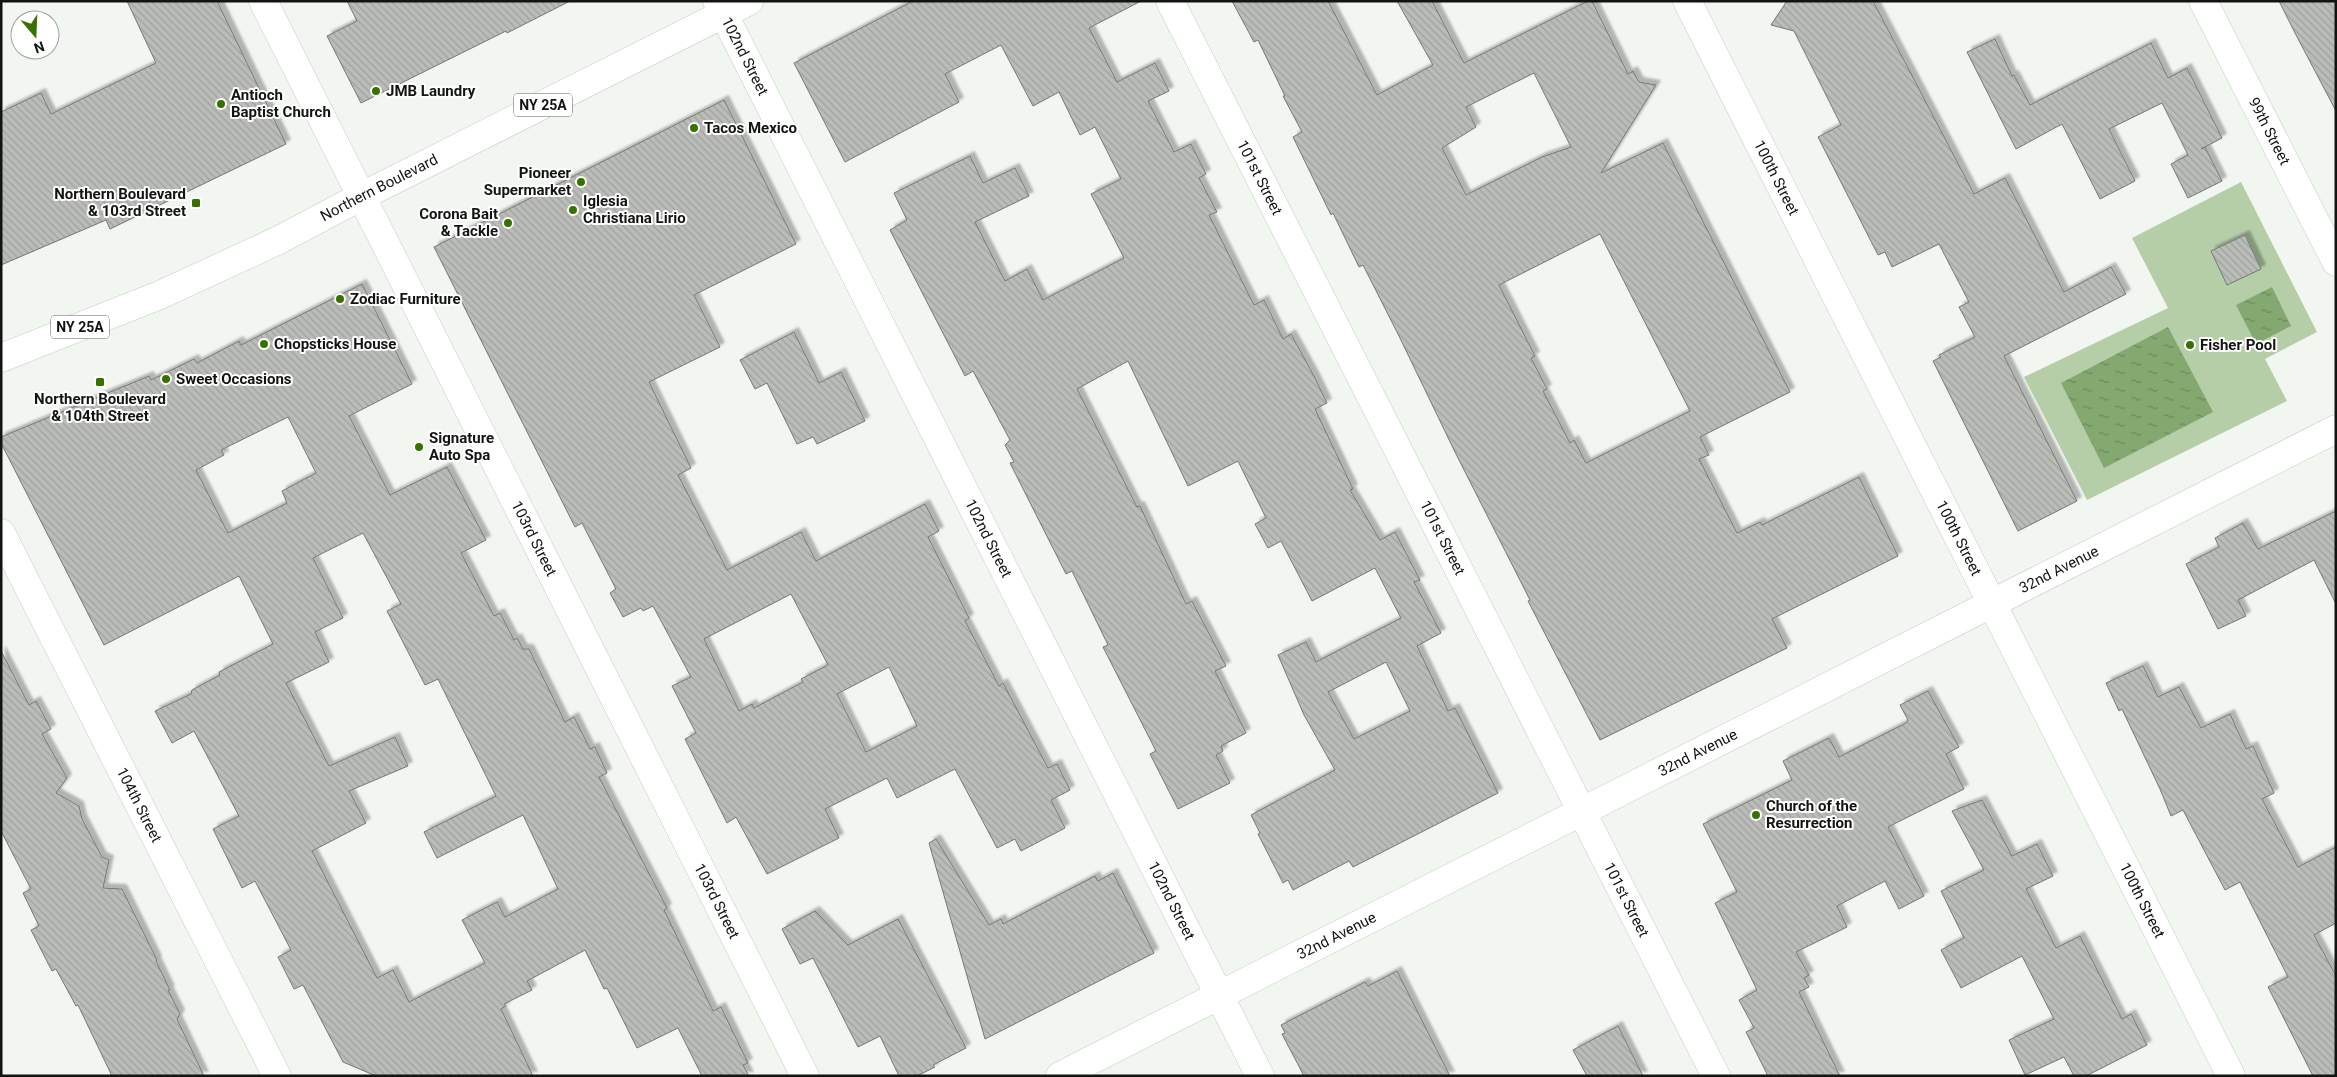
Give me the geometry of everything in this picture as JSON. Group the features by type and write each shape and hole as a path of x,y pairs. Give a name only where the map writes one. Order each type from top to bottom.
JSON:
{"street":[{"name":"103rd Street","path":"263,1 806,1076"},
{"name":"Northern Boulevard","path":"1,358 160,295 279,240 720,8 749,1"},
{"name":"101st Street","path":"1170,1 1716,1076"},
{"name":"100th Street","path":"1686,1 2231,1076"},
{"name":"99th Street","path":"2203,1 2336,262"},
{"name":"102nd Street","path":"720,8 1260,1076"},
{"name":"32nd Avenue","path":"1060,1076 2336,429"},
{"name":"104th Street","path":"1,533 276,1076"}],"shaded area":[{"name":"Fisher Pool","path":"2241,182 2317,332 2265,359 2287,401 2087,500 2024,377 2168,308 2132,238"}],"water":[{"path":"2272,287 2291,326 2256,344 2236,305"},
{"path":"2168,327 2213,412 2104,468 2061,383"}],"building":[{"path":"127,1 217,1 286,144 110,229 106,220 1,265 1,112 41,93 51,114 156,63"},
{"path":"347,1 570,1 361,103 327,36 357,21"},
{"path":"913,1 1141,1 1089,28 1117,82 1155,63 1169,91 1148,101 1174,152 1191,144 1206,174 1199,178 1217,212 1209,215 1254,305 1264,300 1283,339 1291,334 1314,376 1327,403 1315,409 1353,489 1350,490 1380,540 1395,532 1420,580 1414,582 1441,633 1417,646 1448,711 1455,708 1498,793 1353,867 1349,861 1293,890 1288,880 1283,883 1258,834 1260,833 1251,815 1335,770 1304,715 1278,655 1306,642 1316,662 1401,618 1375,568 1312,601 1281,541 1268,548 1255,524 1266,518 1238,461 1188,486 1128,361 1077,389 1137,507 1140,506 1186,604 1192,601 1226,666 1215,671 1246,733 1221,746 1223,751 1216,755 1230,783 1178,809 1150,754 1156,751 1103,647 1108,645 1072,571 1066,574 1010,463 1014,462 1005,445 1010,440 973,371 965,376 890,230 907,220 894,193 970,156 983,183 1015,168 1029,196 975,222 1005,281 1027,269 1043,300 1124,258 1091,194 1121,179 1095,127 1080,135 1059,92 1033,106 1001,45 945,74 959,102 845,162 794,63","holes":["1386,662 1410,711 1354,739 1328,692"]},
{"path":"1232,1 1328,1 1377,95 1433,65 1397,1 1432,1 1464,63 1588,1 1592,1 1628,74 1633,71 1639,82 1656,85 1601,173 1663,143 1790,392 1700,437 1709,455 1699,459 1737,533 1760,522 1762,525 1859,477 1898,556 1772,619 1787,648 1600,740 1528,601 1530,600 1363,265 1359,267 1333,213 1331,215 1293,137 1302,132 1283,96 1285,96 1258,40 1254,42","holes":["1534,73 1571,147 1542,157 1466,195 1442,148 1476,127 1466,107","1600,234 1690,411 1586,463 1574,440 1570,443 1543,391 1547,389 1531,358 1535,356 1499,285"]},
{"path":"1787,1 1873,1 1974,194 2005,178 2064,292 2111,267 2126,294 2004,356 2077,501 2018,531 1933,361 1941,357 1939,355 1975,337 1959,307 1969,302 1939,244 1892,267 1885,252 1878,255 1818,137 1841,125 1794,31 1771,25"},
{"path":"2279,1 2336,1 2336,111 2295,33"},
{"path":"1995,39 2012,76 2014,75 2030,105 2151,43 2168,78 2187,68 2222,138 2201,149 2205,147 2222,181 2188,198 2171,164 2188,155 2162,103 2109,129 2135,181 2100,199 2062,124 2016,149 1967,52"},
{"path":"724,100 796,244 694,295 720,347 649,382 691,468 678,475 727,570 801,532 816,561 925,504 939,531 928,537 969,618 965,621 999,686 1003,683 1048,768 1057,764 1070,790 1051,800 1065,828 1021,851 1015,839 997,848 955,769 897,798 887,778 825,809 839,838 767,874 736,817 727,823 685,739 696,733 672,686 691,677 653,606 643,611 641,608 623,617 610,593 616,589 582,523 575,527 434,247","holes":["791,594 828,665 801,679 803,682 754,708 752,704 739,711 704,639","889,667 917,726 866,752 837,694"]},
{"path":"2245,235 2261,269 2227,285 2211,251"},
{"path":"362,284 412,384 349,416 390,495 447,467 486,540 461,553 494,616 500,613 514,640 517,638 523,649 529,649 565,722 574,717 590,749 595,747 607,773 599,777 667,908 664,910 713,1011 721,1007 748,1063 743,1065 749,1076 702,1076 678,1028 637,1048 607,988 604,989 585,950 527,981 532,990 504,1004 506,1006 501,1009 533,1076 376,1076 343,1062 303,985 294,989 278,957 291,950 255,881 242,888 213,829 239,816 194,731 172,743 155,711 191,694 192,690 220,675 219,672 273,644 239,576 104,645 1,443 1,437 149,376 151,380 194,359 197,363 239,341 241,345","holes":["288,417 316,473 282,491 287,503 228,533 196,470 224,455 221,450","363,533 401,604 387,611 425,685 438,679 496,796 424,832 437,858 523,815 558,889 505,917 497,902 462,920 485,963 409,1002 393,970 377,978 312,851 366,823 349,791 408,766 395,737 329,766 286,683 329,662 315,632 343,618 313,558"]},
{"path":"794,332 819,383 841,372 865,421 817,444 813,437 797,444 767,383 755,389 740,360"},
{"path":"2336,511 2336,604 2314,560 2238,600 2246,616 2218,629 2186,564 2219,547 2215,538 2243,523 2258,549"},
{"path":"1,651 29,705 36,701 51,729 42,734 67,778 56,793 79,806 82,819 102,857 109,860 103,888 122,889 157,960 170,990 168,990 180,1014 177,1019 204,1076 112,1076 78,1005 76,1006 56,969 52,971 31,930 39,926 23,893 31,889 1,831"},
{"path":"2143,666 2158,697 2179,687 2201,728 2230,714 2246,749 2253,746 2274,793 2262,799 2298,867 2336,847 2336,923 2314,935 2336,976 2336,1076 2313,1076 2268,987 2288,977 2240,882 2225,890 2183,810 2171,816 2122,709 2119,711 2106,683"},
{"path":"1928,691 1959,747 1946,754 1964,789 1888,827 1924,896 1899,909 1885,881 1837,906 1847,927 1796,952 1809,975 1804,978 1809,987 1799,992 1840,1076 1768,1076 1746,1032 1754,1028 1739,1000 1757,990 1715,903 1737,892 1703,824 1792,780 1783,761 1829,738 1839,757 1906,723 1908,720 1900,705"},
{"path":"1982,800 2012,856 2037,844 2053,876 2026,889 2056,948 2080,936 2122,1019 2131,1014 2147,1045 2086,1076 2074,1076 2064,1057 2025,1075 2009,1040 2054,1019 2022,956 1961,988 1941,950 1964,938 1941,891 1984,870 1952,811"},
{"path":"936,839 989,925 1001,919 1003,924 1095,876 1098,881 1113,873 1154,953 985,1039 929,843"},
{"path":"815,911 848,945 898,919 966,1048 933,1065 935,1067 917,1076 899,1076 880,1036 858,1047 813,958 800,964 782,929"},
{"path":"1397,971 1450,1076 1304,1076 1282,1034 1285,1033 1281,1025 1365,982 1368,986"},
{"path":"1618,1026 1643,1076 1587,1076 1573,1050"}],"place":[{"name":"JMB Laundry","path":"376,91"},
{"name":"Antioch Baptist Church","path":"221,104"},
{"name":"Tacos Mexico","path":"694,128"},
{"name":"Pioneer Supermarket","path":"581,182"},
{"name":"Northern Boulevard & 103rd Street","path":"196,203"},
{"name":"Iglesia Christiana Lirio","path":"573,210"},
{"name":"Corona Bait & Tackle","path":"508,223"},
{"name":"Zodiac Furniture","path":"340,299"},
{"name":"Chopsticks House","path":"264,344"},
{"name":"Fisher Pool","path":"2190,345"},
{"name":"Sweet Occasions","path":"166,379"},
{"name":"Northern Boulevard & 104th Street","path":"100,382"},
{"name":"Signature Auto Spa","path":"419,447"},
{"name":"Church of the Resurrection","path":"1756,815"}]}
